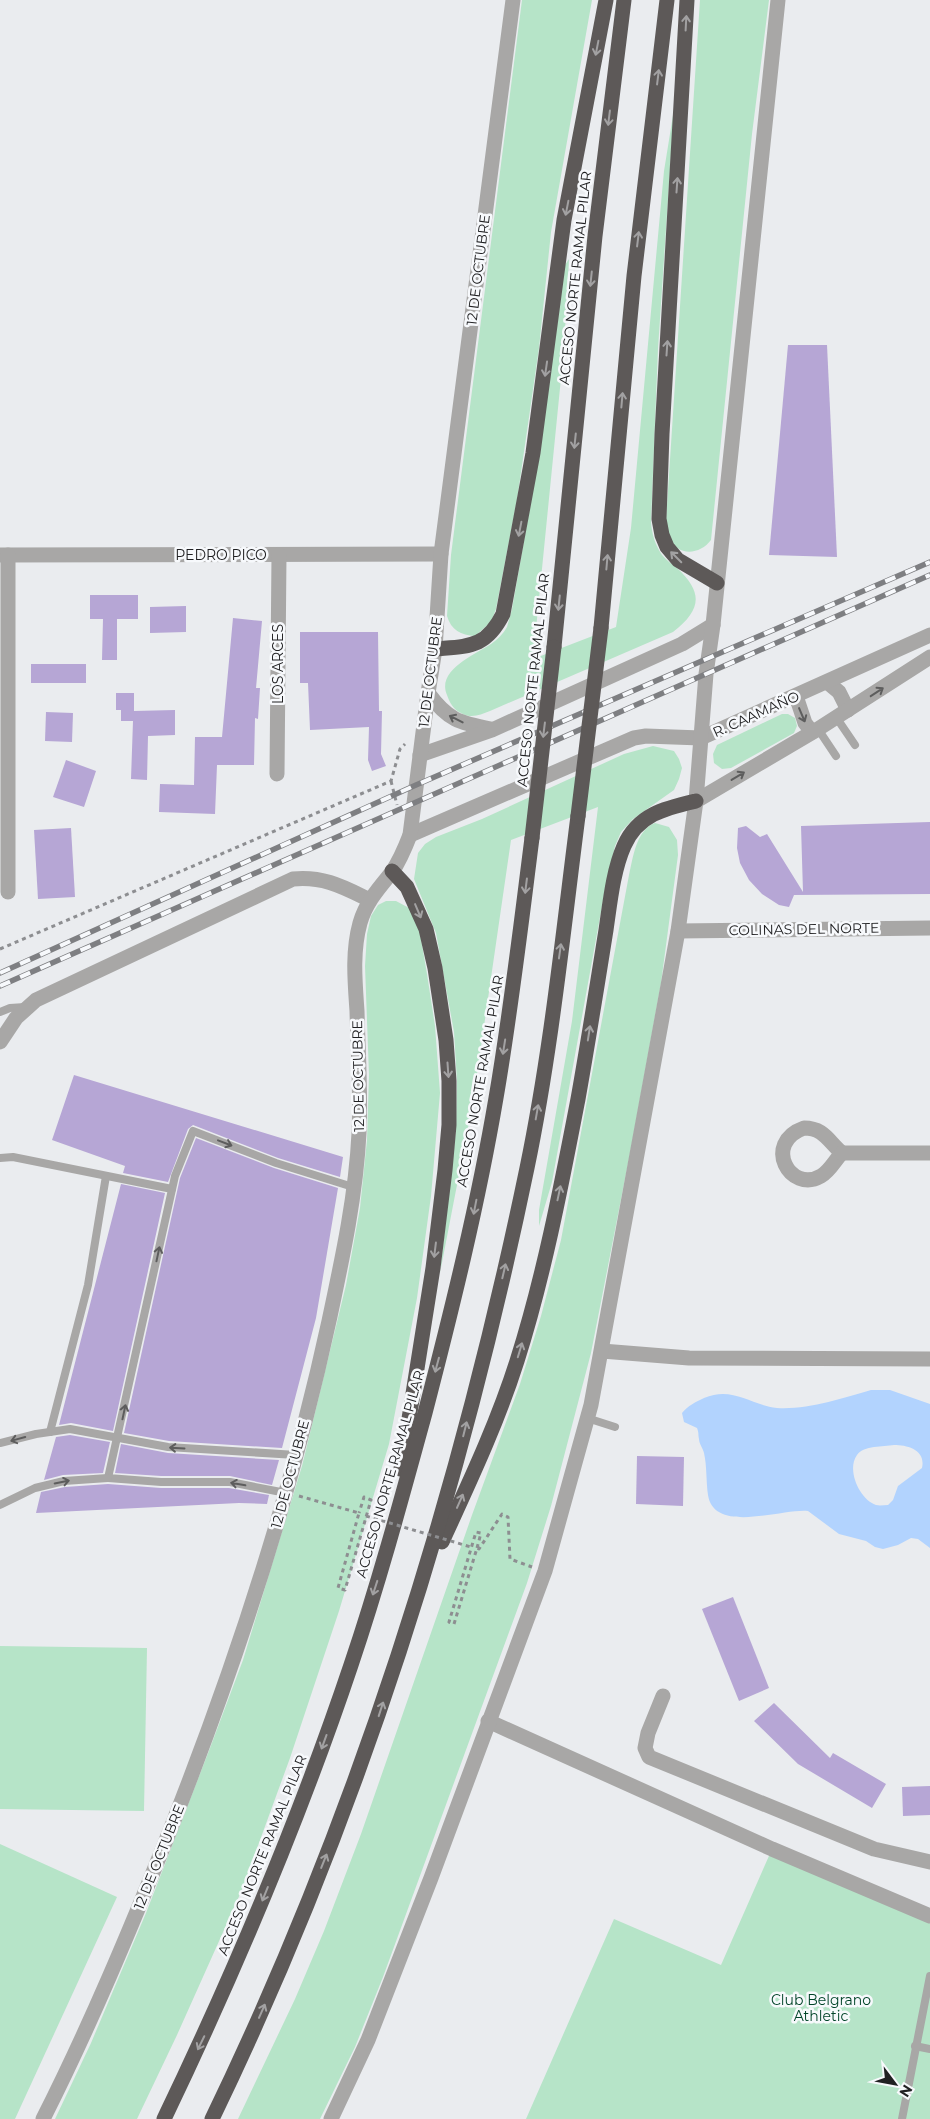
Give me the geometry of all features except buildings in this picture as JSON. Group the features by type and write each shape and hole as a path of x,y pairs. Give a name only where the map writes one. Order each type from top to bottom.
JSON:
{"highway":[{"path":"435,649 464,646 484,640 495,630 503,614 533,453 564,220 606,0"},
{"name":"ACCESO NORTE RAMAL PILAR","path":"164,2119 209,2026 252,1926 308,1787 351,1665 390,1542 445,1336 474,1210 496,1099 506,1036 532,838 554,647 595,236 624,0"},
{"path":"212,2119 289,1950 336,1832 379,1713 418,1593 454,1472 528,1167 546,1057 601,628 634,276 668,0"},
{"path":"687,0 662,434 659,519 662,535 667,546 678,560 717,583"},
{"path":"418,1593 489,1438 516,1363 537,1293 578,1099 610,902 624,846 632,833 652,814 664,808 696,801"},
{"path":"390,1542 432,1268 446,1152 449,1090 446,1040 435,968 426,929 407,887 392,872"}],"street":[{"name":"12 DE OCTUBRE","path":"42,2119 102,1994 141,1903 206,1740 238,1650 286,1493 329,1323 349,1217 359,1134 360,1073 354,961 360,924 370,900 392,872 401,857 410,835 435,649 441,554 513,0"},
{"path":"331,2119 368,2040 431,1878 545,1571 587,1418 602,1351 678,931 696,801 706,674 713,625 778,0"},
{"name":"PEDRO PICO","path":"4,555 441,554"},
{"path":"4,555 8,892"},
{"name":"LOS ARCES","path":"277,774 279,555"},
{"path":"420,755 492,730 682,644 713,625"},
{"name":"R. CAAMAÑO","path":"410,835 634,738 646,736 701,738 930,636"},
{"path":"696,801 842,714 930,658"},
{"path":"827,682 839,692 842,714"},
{"path":"428,693 441,711 454,719 467,725 492,730"},
{"path":"796,696 800,711 815,730"},
{"path":"0,1042 16,1018 36,1000 293,879 310,877 332,882 370,900"},
{"name":"COLINAS DEL NORTE","path":"678,931 930,928"},
{"path":"842,1153 930,1153"},
{"path":"602,1351 689,1358 930,1359"},
{"path":"663,1696 644,1748 649,1757 874,1849 930,1862"},
{"path":"488,1721 772,1849 930,1916"}],"lane":[{"path":"842,714 855,745"},
{"path":"815,730 836,756"},
{"path":"0,1012 10,1008 27,1007"},
{"path":"108,1478 172,1189 193,1130 276,1162 353,1187"},
{"path":"0,1158 13,1158 172,1189"},
{"path":"50,1432 88,1285 106,1176"},
{"path":"587,1418 615,1427"},
{"path":"0,1444 70,1428 168,1447 296,1455"},
{"path":"0,1505 35,1488 64,1481 108,1478 161,1482 230,1482 286,1493"},
{"path":"902,2119 930,1976"},
{"path":"915,2046 930,2049"}],"path":[{"path":"398,809 392,781 400,749 408,741"},
{"path":"0,949 392,781"},
{"path":"286,1493 359,1513"},
{"path":"364,1497 371,1500 345,1590 338,1588 359,1513 364,1497"},
{"path":"477,1548 480,1549 502,1514 508,1517 510,1559 545,1571"},
{"path":"366,1516 472,1547"},
{"path":"476,1532 481,1533 477,1548 454,1624 449,1622 476,1532"}],"green space":[{"path":"522,0 592,0 551,232 539,348 517,500 496,609 491,622 475,636 457,631 451,625 447,616 451,555"},
{"path":"700,0 769,0 752,134 711,540 701,549 689,552 677,548 673,543 668,535 666,521"},
{"path":"674,109 658,349 651,522 654,539 662,555 692,585 696,601 694,609 673,632 476,716 465,715 452,706 445,686 447,678 459,664 494,642 507,627 512,609 540,450 565,265 569,259 564,348 533,659 616,627 631,528 664,171"},
{"path":"782,714 788,714 795,718 797,726 794,733 731,768 722,769 714,763 713,754 717,745"},
{"path":"653,746 674,751 682,768 674,790 633,819 621,832 615,846 604,895 552,1182 539,1226 539,1210 572,1021 598,807 511,840 473,1102 440,1273 456,1130 457,1081 454,1032 436,933 414,879 418,853 425,844 436,837 482,819 624,754"},
{"path":"655,823 669,827 677,840 678,855 661,983 591,1353 551,1506 527,1583 383,1977 355,2047 320,2119 238,2119 295,1999 324,1931 361,1834 472,1515 520,1384 541,1316 561,1240 632,861 639,838 643,832"},
{"path":"386,901 396,901 411,909 420,933 435,1026 440,1093 431,1196 417,1298 389,1444 339,1611 290,1758 241,1892 137,2119 55,2119 91,2043 146,1913 210,1748 243,1660 302,1466 346,1285 360,1208 367,1140 369,1075 365,966 367,934 371,916 378,905"},
{"path":"0,1646 147,1648 144,1811 0,1809"},
{"path":"0,1844 117,1897 15,2119 0,2119"},
{"name":"Club Belgrano Athletic","path":"772,1849 930,1916 930,2119 526,2119 614,1919 721,1965"}],"water":[{"path":"871,1390 890,1390 930,1404 930,1548 918,1539 911,1538 898,1545 883,1549 875,1547 866,1541 839,1534 808,1511 736,1517 723,1514 713,1507 708,1495 705,1458 699,1441 698,1430 684,1422 682,1413 689,1406 704,1398 724,1394 741,1397 767,1406 789,1408 825,1403","holes":["899,1445 919,1453 923,1462 922,1468 898,1486 893,1500 888,1505 876,1505 865,1497 856,1484 853,1468 854,1461 857,1455 864,1450 874,1447"]}],"railway":[{"path":"0,973 416,785 930,562"},
{"path":"0,986 930,575"}]}
